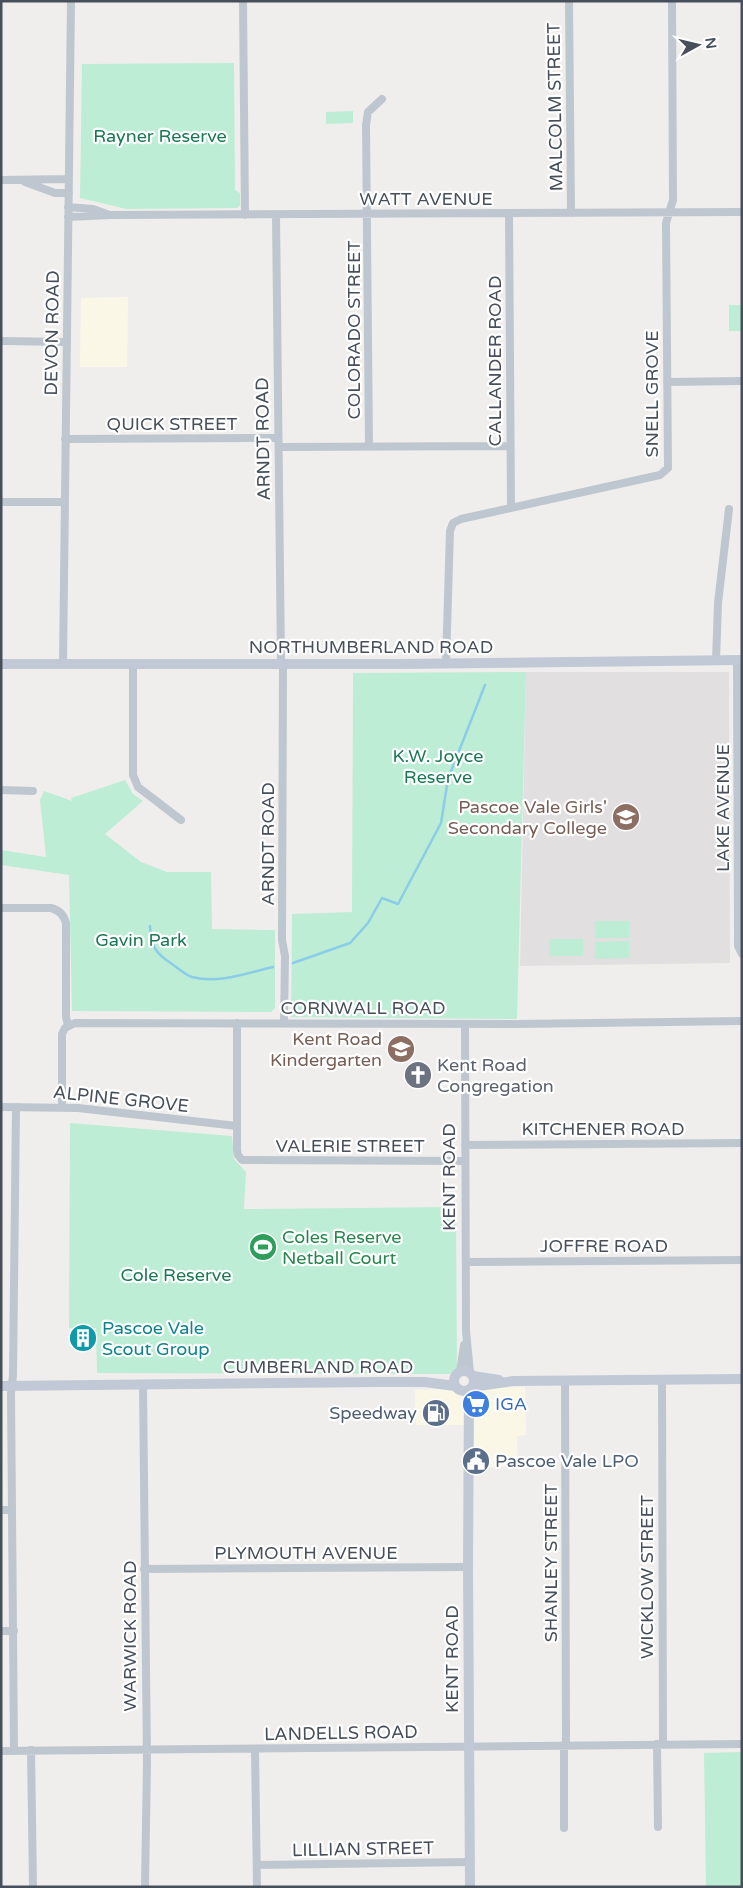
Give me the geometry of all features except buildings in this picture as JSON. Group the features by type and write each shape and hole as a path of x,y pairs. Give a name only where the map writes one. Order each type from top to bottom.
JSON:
{"street":[{"name":"DEVON ROAD","path":"63,664 71,1"},
{"path":"243,1 245,215"},
{"name":"MALCOLM STREET","path":"569,1 571,213"},
{"name":"SNELL GROVE","path":"668,1 671,17"},
{"name":"SNELL GROVE","path":"446,663 451,526 456,520 660,475 665,472 668,465 666,223 673,200 672,1"},
{"name":"COLORADO STREET","path":"369,446 367,116 370,109 382,99"},
{"path":"1,180 69,179"},
{"path":"21,181 55,193 68,193"},
{"name":"WATT AVENUE","path":"68,207 93,209 111,215"},
{"name":"WATT AVENUE","path":"68,217 111,215 742,212"},
{"name":"CALLANDER ROAD","path":"509,214 511,507"},
{"name":"ARNDT ROAD","path":"276,215 282,664 282,940 285,956 284,1023"},
{"path":"1,341 66,342"},
{"path":"667,382 742,381"},
{"name":"QUICK STREET","path":"65,439 278,438"},
{"path":"279,447 510,446"},
{"path":"1,502 64,502"},
{"path":"716,661 718,603 729,509"},
{"name":"NORTHUMBERLAND ROAD","path":"1,664 282,664 739,660"},
{"name":"LAKE AVENUE","path":"739,660 738,946 742,954"},
{"path":"133,664 133,774 138,787 181,820"},
{"path":"1,790 33,791"},
{"path":"1,908 51,908 64,916 66,929 66,1017 68,1026 64,1030 62,1041 62,1107"},
{"name":"CORNWALL ROAD","path":"68,1026 79,1023 465,1024 742,1021"},
{"path":"237,1024 237,1126"},
{"name":"KENT ROAD","path":"465,1024 466,1331 464,1381 468,1432 470,1887"},
{"name":"ALPINE GROVE","path":"1,1107 62,1107 237,1126"},
{"path":"14,1750 12,1510 7,1386 16,1107"},
{"name":"VALERIE STREET","path":"237,1126 238,1155 242,1160 465,1161"},
{"name":"KITCHENER ROAD","path":"465,1145 742,1143"},
{"name":"JOFFRE ROAD","path":"466,1262 742,1260"},
{"name":"CUMBERLAND ROAD","path":"7,1386 742,1379"},
{"name":"WICKLOW STREET","path":"658,1827 662,1380"},
{"name":"SHANLEY STREET","path":"564,1828 565,1381"},
{"name":"WARWICK ROAD","path":"143,1384 146,1750 145,1887"},
{"path":"1,1510 12,1510"},
{"name":"PLYMOUTH AVENUE","path":"144,1570 468,1567"},
{"path":"1,1631 14,1631"},
{"name":"LANDELLS ROAD","path":"1,1751 742,1744"},
{"path":"255,1749 257,1887"},
{"path":"31,1750 33,1887"},
{"name":"LILLIAN STREET","path":"257,1865 470,1862"}],"shaded area":[{"path":"128,297 127,367 80,367 81,298"},
{"name":"Pascoe Vale Girls' Secondary College","path":"526,672 729,672 730,963 520,966"},
{"path":"525,1387 526,1435 517,1436 518,1466 473,1468 470,1425 416,1425 415,1390"}],"green space":[{"name":"Rayner Reserve","path":"234,63 235,190 240,193 240,205 237,208 126,209 80,198 82,64"},
{"path":"353,111 353,123 326,124 326,112"},
{"path":"729,305 741,305 741,331 729,331"},
{"name":"K.W. Joyce Reserve","path":"526,672 517,1019 291,1017 292,914 352,912 353,673"},
{"name":"Gavin Park","path":"125,780 133,794 143,801 105,834 141,862 167,872 211,872 212,929 275,930 275,1008 271,1012 72,1011 69,875 1,865 1,850 46,857 40,800 44,791 72,801 71,798"},
{"path":"595,921 629,921 629,938 595,938"},
{"path":"549,939 583,939 583,956 549,956"},
{"path":"629,941 629,958 595,959 595,942"},
{"name":"Cole Reserve","path":"70,1123 232,1136 234,1159 246,1172 244,1209 456,1207 457,1374 97,1373 96,1328 69,1328"},
{"path":"742,1752 742,1887 706,1887 704,1753"}],"waterway":[{"path":"293,963 350,943 368,923 382,898 398,904 441,823 448,779 485,685"},
{"path":"150,926 151,939 158,952 166,960 192,977 202,979 223,978 273,967"}],"place":[{"name":"Pascoe Vale Girls' Secondary College","path":"626,817"},
{"name":"Kent Road Kindergarten","path":"401,1049"},
{"name":"Kent Road Congregation","path":"418,1075"},
{"name":"Coles Reserve Netball Court","path":"263,1247"},
{"name":"Pascoe Vale Scout Group","path":"83,1338"},
{"name":"IGA","path":"476,1404"},
{"name":"Speedway","path":"436,1413"},
{"name":"Pascoe Vale LPO","path":"476,1461"}]}
